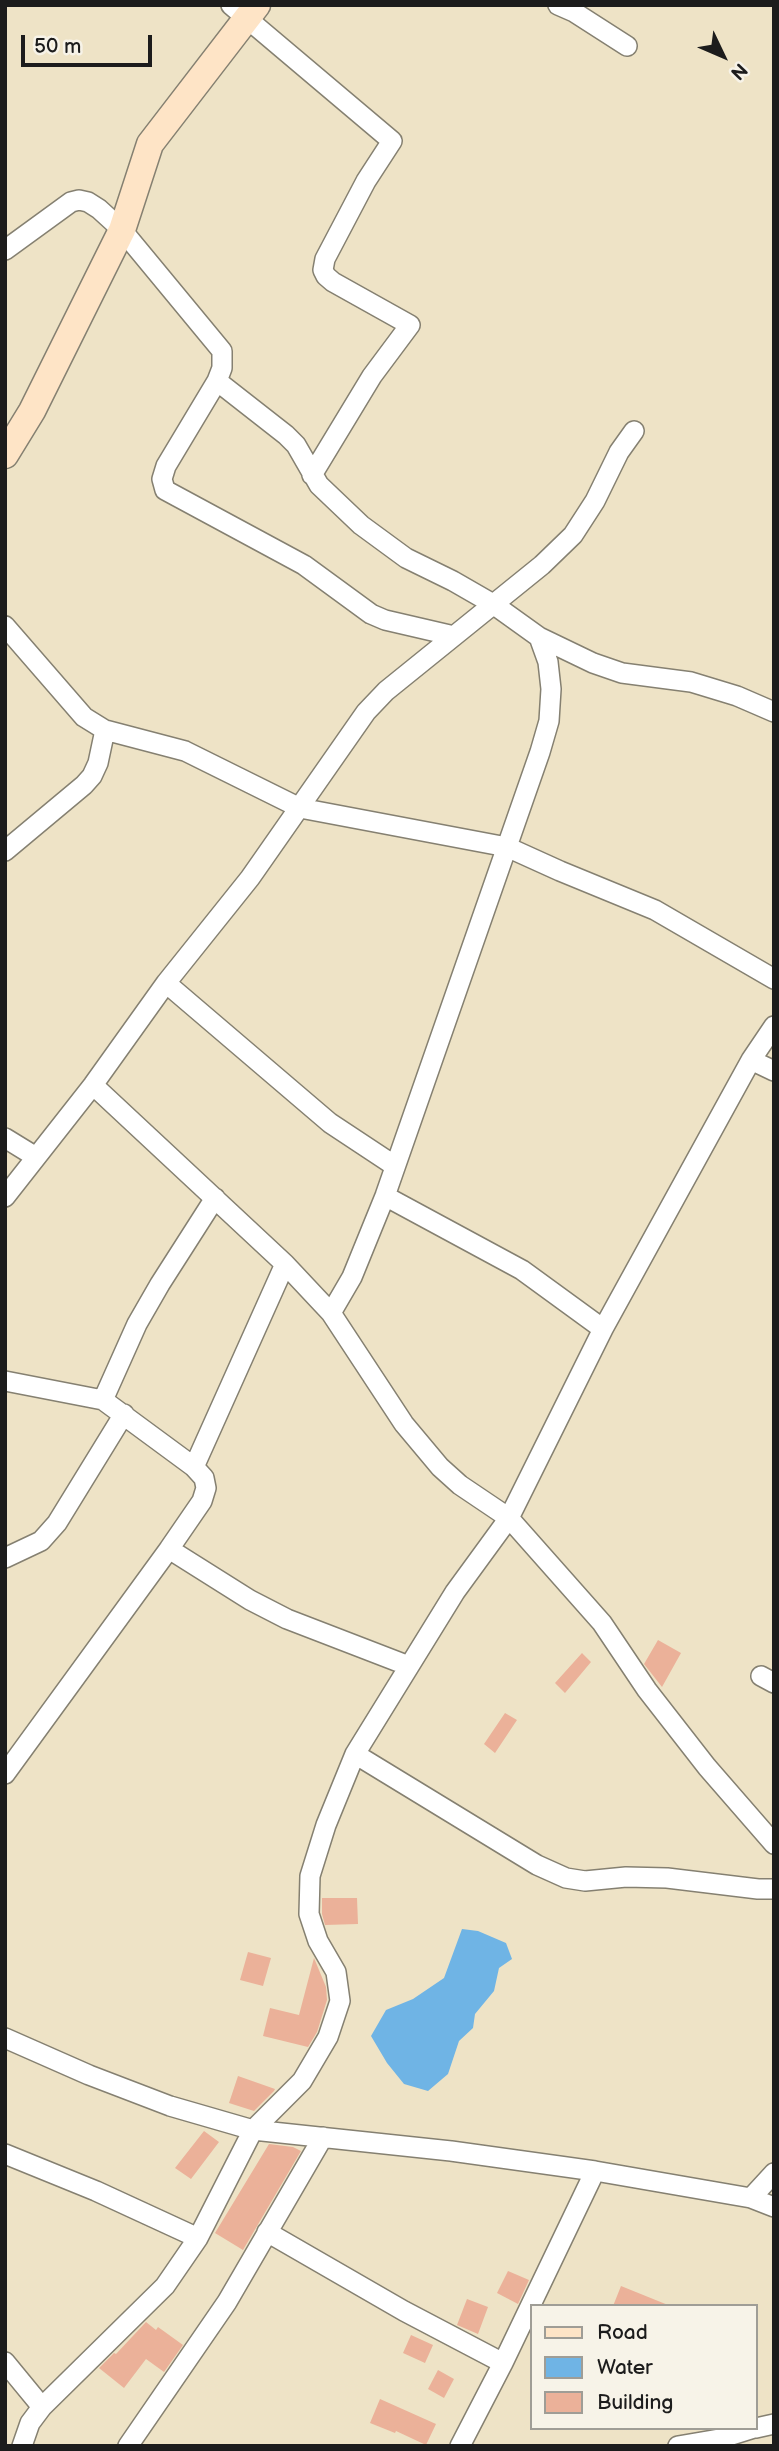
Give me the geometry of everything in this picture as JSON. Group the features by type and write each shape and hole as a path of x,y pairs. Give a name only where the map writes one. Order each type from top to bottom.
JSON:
{"street":[{"path":"558,5 574,12 626,46"},
{"path":"5,456 32,411 122,230 150,144 244,10 391,141 342,226 325,259 323,270 333,282 410,325 372,376 312,475"},
{"path":"5,250 71,202 88,202 99,209 122,230 222,351 222,368 217,381 166,466 162,479 165,490 304,565 371,614 385,620 454,636"},
{"path":"217,381 286,435 296,446 319,485 361,525 406,558 493,604 540,637 611,670 691,682 737,696 774,712"},
{"path":"5,1197 93,1085 166,983 250,878 366,712 386,691 542,565 573,536 595,501 619,452 634,431"},
{"path":"5,626 84,717 104,730 185,751 300,808 507,847 655,910 774,979"},
{"path":"331,1313 352,1277 385,1196 549,721 551,689 548,662 540,637"},
{"path":"5,851 92,776 98,763 104,730"},
{"path":"166,983 330,1123 395,1166"},
{"path":"22,2446 30,2423 42,2407 165,2286 198,2238 253,2130 302,2081 328,2037 340,2001 336,1972 318,1941 309,1914 310,1876 326,1825 355,1754 455,1592 509,1518 603,1329 751,1060 774,1026"},
{"path":"751,1060 774,1070"},
{"path":"93,1085 285,1264 331,1313 404,1424 440,1467 460,1485 509,1518 602,1623 647,1690 707,1767 774,1844"},
{"path":"5,1138 36,1157"},
{"path":"385,1196 522,1270 603,1329"},
{"path":"103,1400 137,1324 215,1198"},
{"path":"194,1467 285,1264"},
{"path":"5,1381 103,1400 194,1467 204,1478 206,1488 202,1501 169,1549 5,1774"},
{"path":"5,1558 41,1541 57,1523 124,1414"},
{"path":"169,1549 250,1600 287,1619 409,1666"},
{"path":"355,1754 537,1865 566,1878 584,1881 626,1877 667,1878 774,1889"},
{"path":"5,2038 89,2075 170,2106 253,2130 595,2171 751,2198 774,2207"},
{"path":"128,2446 227,2302 323,2137"},
{"path":"5,2154 96,2191 198,2238"},
{"path":"531,2304 595,2171"},
{"path":"751,2198 774,2173"},
{"path":"267,2232 325,2263 404,2311 503,2363"},
{"path":"460,2446 530,2307"},
{"path":"5,2362 42,2407"},
{"path":"678,2446 719,2439 748,2430"}],"water":[{"path":"462,1929 478,1931 506,1943 512,1959 499,1968 494,1991 475,2014 473,2028 459,2041 448,2074 428,2091 404,2084 387,2063 371,2036 386,2010 413,1999 444,1978"}],"building":[{"path":"658,1640 681,1653 662,1687 644,1664"},
{"path":"582,1653 591,1662 565,1693 555,1683"},
{"path":"505,1713 517,1720 495,1753 484,1744"},
{"path":"322,1898 357,1898 358,1924 325,1925"},
{"path":"248,1952 271,1958 263,1986 240,1980"},
{"path":"314,1958 326,1987 327,2000 317,2032 308,2047 263,2036 270,2008 299,2015"},
{"path":"238,2076 275,2089 254,2111 229,2103"},
{"path":"204,2131 219,2142 191,2179 175,2168"},
{"path":"269,2144 293,2147 301,2151 243,2250 215,2233"},
{"path":"508,2271 529,2280 518,2304 497,2293"},
{"path":"621,2286 666,2304 614,2304"},
{"path":"467,2299 488,2307 478,2334 457,2325"},
{"path":"146,2322 183,2345 164,2372 146,2359 124,2388 99,2368"},
{"path":"411,2335 433,2345 425,2363 403,2353"},
{"path":"438,2370 454,2379 444,2398 428,2389"},
{"path":"380,2399 436,2424 426,2445 370,2423"}]}
